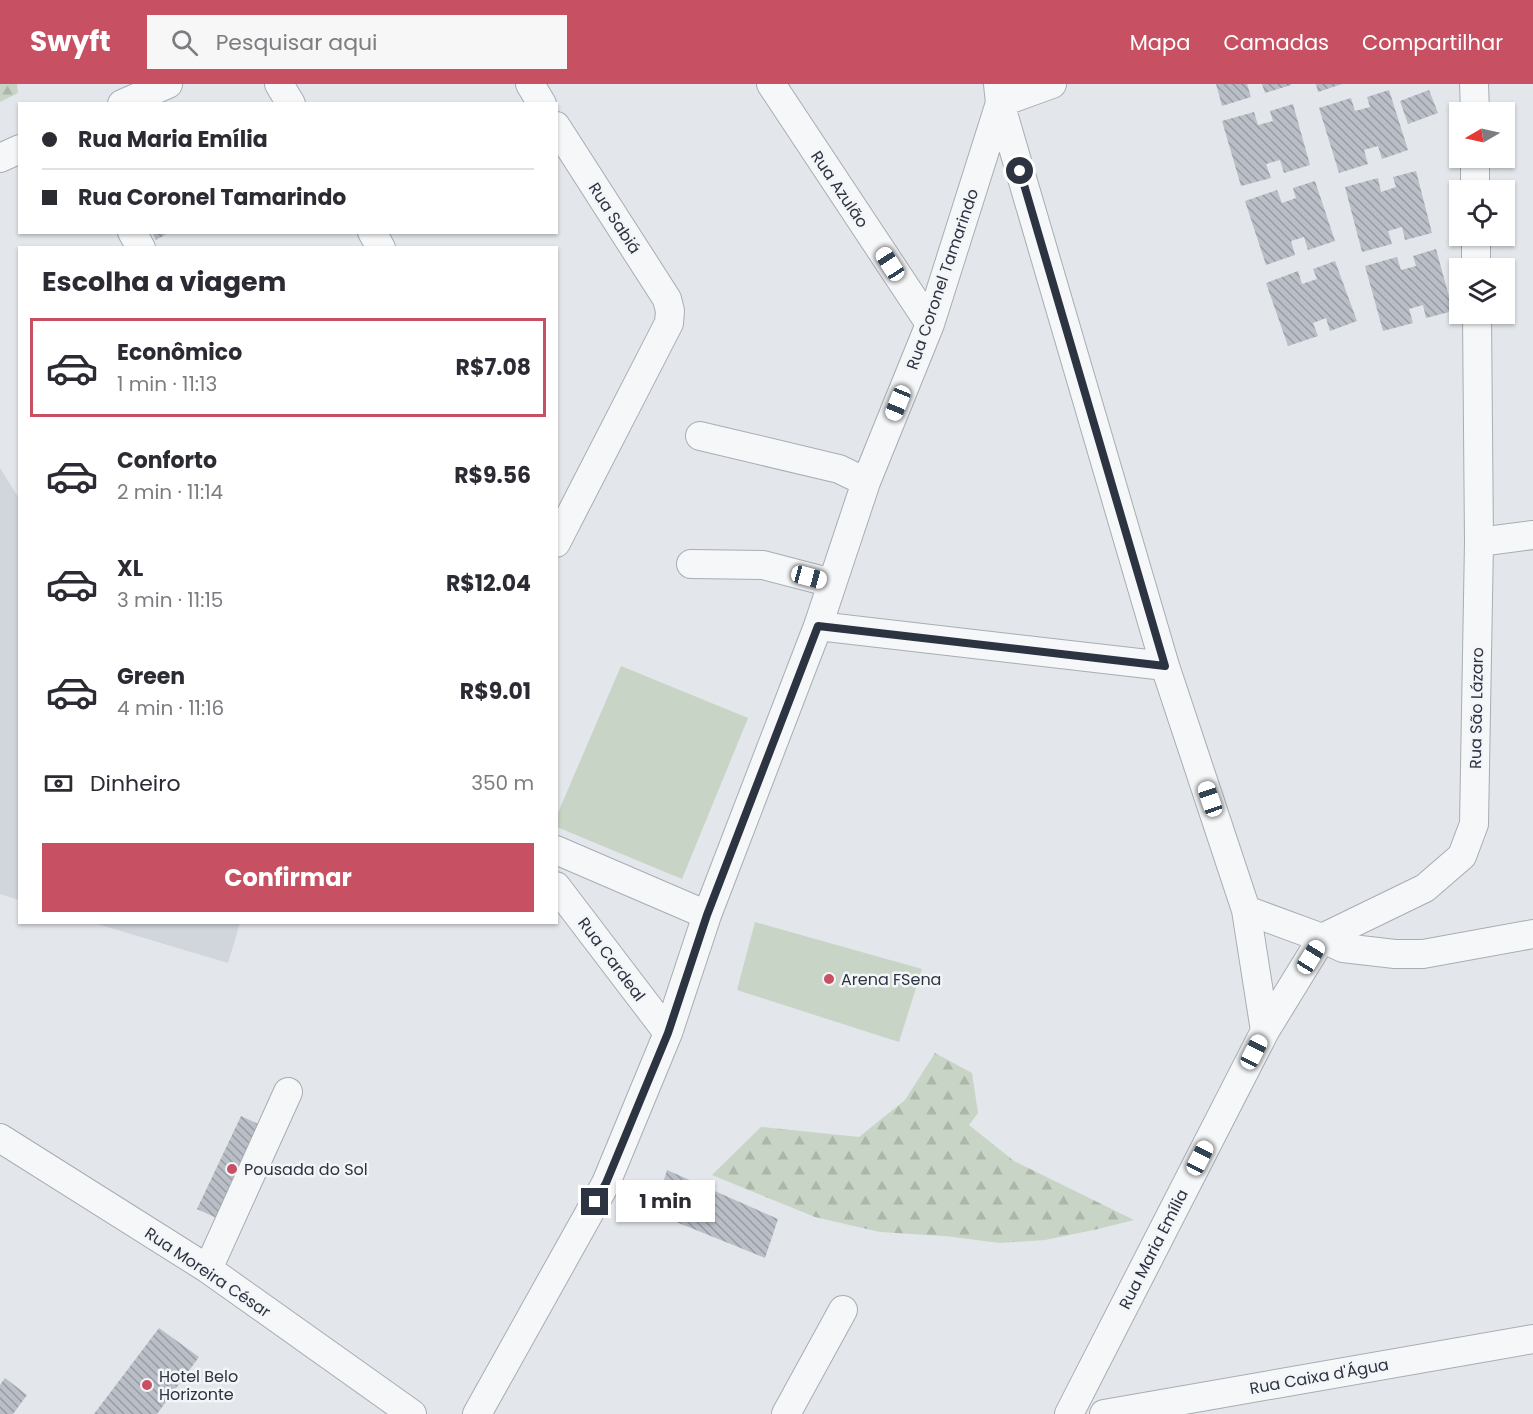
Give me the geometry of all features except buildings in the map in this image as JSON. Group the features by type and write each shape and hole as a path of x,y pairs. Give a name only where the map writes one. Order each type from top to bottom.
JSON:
{"street":[{"path":"127,102 168,84"},
{"path":"279,84 290,102"},
{"path":"530,84 541,102"},
{"name":"Rua Azulão","path":"771,84 930,324"},
{"path":"1052,84 999,94 1165,666 1246,909 1265,1030"},
{"path":"1474,84 1474,102"},
{"name":"Rua Coronel Tamarindo","path":"477,1414 606,1183 668,1033 707,915 818,626 866,482 930,324 999,94"},
{"name":"Rua Sabiá","path":"558,129 668,299 670,311 669,323 558,535"},
{"path":"0,158 18,150"},
{"name":"Rua São Lázaro","path":"1322,938 1425,888 1462,856 1474,824 1479,542 1477,324"},
{"path":"700,436 839,469 866,482"},
{"path":"1479,542 1533,535"},
{"path":"691,564 763,565 832,583"},
{"path":"818,626 1165,666"},
{"path":"558,851 707,915"},
{"name":"Rua Cardeal","path":"558,889 668,1033"},
{"path":"1246,909 1343,948 1395,954 1423,954 1533,934"},
{"name":"Rua Maria Emília","path":"1069,1414 1265,1030 1322,938"},
{"path":"208,1269 288,1092"},
{"name":"Rua Moreira César","path":"0,1138 208,1269 412,1414"},
{"path":"786,1414 843,1310"},
{"name":"Rua Caixa d'Água","path":"1104,1414 1533,1338"}],"shaded area":[{"path":"0,468 18,497 18,900 0,894"},
{"path":"97,924 240,924 228,963"}],"green space":[{"path":"0,84 17,84 18,93 0,102"},
{"path":"621,666 748,718 682,879 558,827 558,813"},
{"name":"Arena FSena","path":"755,922 922,969 899,1042 737,990"},
{"path":"935,1053 972,1073 978,1113 969,1125 1014,1161 1134,1220 1045,1240 1000,1243 945,1236 880,1232 815,1217 712,1175 761,1127 859,1137 905,1100"}],"place":[{"name":"Arena FSena","path":"829,979"},
{"name":"Pousada do Sol","path":"232,1169"},
{"name":"Hotel Belo Horizonte","path":"147,1385"}],"route":[{"path":"595,1202 606,1183 668,1033 707,915 818,626 1165,666 1020,171"}]}
